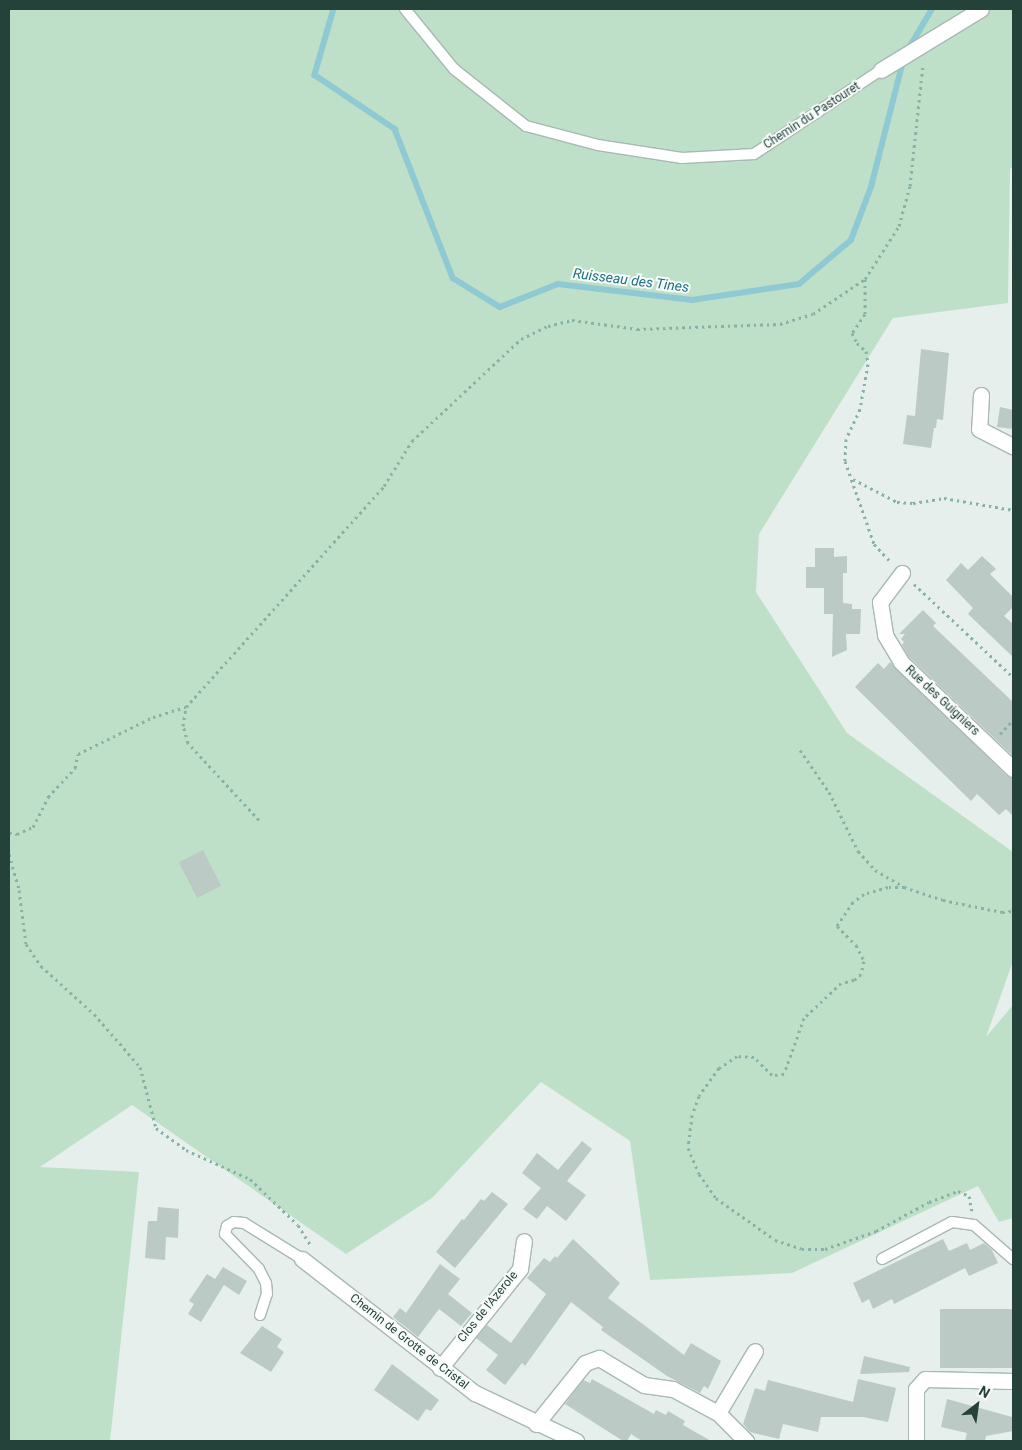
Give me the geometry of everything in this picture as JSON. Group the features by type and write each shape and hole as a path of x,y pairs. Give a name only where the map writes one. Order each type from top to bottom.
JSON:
{"street":[{"name":"Chemin du Pastouret","path":"881,70 981,9"},
{"path":"981,395 979,429 1013,446"},
{"name":"Rue des Guigniers","path":"902,573 880,602 885,635 901,662 1013,769"},
{"name":"Clos de l'Azerole","path":"440,1368 520,1269 524,1241"},
{"name":"Chemin de Grotte de Cristal","path":"302,1259 440,1368 475,1393 536,1424 576,1441"},
{"path":"718,1413 755,1350"},
{"path":"536,1424 585,1362 599,1358 644,1385 673,1389 718,1413 746,1441"},
{"path":"916,1441 916,1389 925,1379 1013,1381"}],"lane":[{"name":"Chemin du Pastouret","path":"405,9 454,69 526,126 598,145 682,158 754,154 881,70"},
{"path":"260,1315 267,1294 266,1283 259,1269 225,1234 227,1226 234,1222 244,1223 302,1259"},
{"path":"882,1259 938,1227 952,1222 974,1225 1013,1259"}],"path":[{"path":"9,833 17,834 33,827 48,797 75,768 78,754 153,717 186,707 384,486 418,435 522,339 548,326 572,320 637,329 780,324 813,314 865,279 899,226 910,186 926,41"},
{"path":"865,279 865,314 852,333 857,343 866,351 868,364 860,409 846,439 845,460 853,478 874,544 1013,678"},
{"path":"853,478 896,502 913,503 944,498 1013,510"},
{"path":"186,707 183,726 188,743 260,820"},
{"path":"800,750 829,792 858,851 875,870 904,887 943,900 1002,912 1013,911"},
{"path":"9,854 20,897 26,944 41,966 94,1014 140,1067 156,1128 186,1150 250,1179 298,1225 313,1248"},
{"path":"904,887 888,887 864,894 853,902 837,926 856,945 864,961 861,974 854,980 841,983 804,1018 784,1074 772,1075 754,1056 737,1056 719,1068 699,1096 692,1115 688,1148 700,1174 716,1198 775,1240 802,1249 825,1249 876,1231 929,1202 958,1191 968,1196 974,1225"}],"green space":[{"path":"9,9 1013,9 1013,166 1010,169 1008,303 893,318 759,534 756,592 847,733 1013,852 1013,961 986,1037 1013,1005 1013,1218 999,1222 978,1186 792,1273 650,1280 630,1141 541,1082 432,1198 346,1254 132,1105 40,1167 139,1172 110,1441 9,1441"}],"building":[{"path":"921,349 949,353 943,420 937,419 931,448 903,444 907,415 915,416"},
{"path":"1000,407 1013,410 1013,429 997,427"},
{"path":"815,548 834,548 834,557 847,556 847,573 843,573 843,603 852,604 852,609 861,609 860,634 846,634 847,650 832,657 833,614 824,614 824,588 806,588 806,567 815,567"},
{"path":"982,556 996,569 990,574 1013,597 1013,607 1004,616 1013,624 1013,657 968,614 973,608 946,580 961,563 968,570"},
{"path":"923,610 936,623 933,626 1013,702 1013,756 908,656 902,645 904,642 901,639 905,634 899,634"},
{"path":"890,662 1007,776 1013,778 1013,816 1006,809 999,815 977,794 971,801 855,687 878,663 884,669"},
{"path":"203,850 221,886 197,898 179,862"},
{"path":"582,1141 592,1149 567,1181 586,1195 566,1221 547,1206 537,1219 523,1209 541,1188 522,1173 537,1153 558,1170"},
{"path":"492,1192 508,1204 455,1268 436,1252 462,1219 464,1220 481,1199 484,1201"},
{"path":"158,1207 179,1209 178,1238 166,1237 165,1260 145,1258 148,1221 157,1221"},
{"path":"573,1239 620,1283 608,1298 684,1355 691,1343 721,1361 708,1389 704,1386 700,1393 667,1376 601,1330 603,1327 571,1302 525,1366 522,1363 505,1385 486,1370 498,1355 476,1338 487,1325 511,1343 546,1294 527,1278 544,1258 550,1262 555,1256 557,1258"},
{"path":"943,1239 949,1251 967,1243 970,1250 984,1243 992,1250 998,1263 969,1276 965,1268 894,1304 892,1299 873,1309 869,1299 862,1303 853,1283"},
{"path":"440,1264 460,1279 448,1294 472,1313 461,1326 439,1309 418,1337 393,1317 400,1308 406,1313"},
{"path":"223,1267 247,1281 239,1295 224,1285 201,1322 188,1314 194,1304 189,1301 207,1274 215,1279"},
{"path":"940,1309 1013,1309 1013,1368 940,1368"},
{"path":"262,1326 282,1339 277,1347 284,1352 271,1372 240,1353"},
{"path":"864,1356 910,1367 909,1372 860,1374"},
{"path":"392,1364 439,1400 431,1411 426,1409 418,1421 374,1390"},
{"path":"592,1379 654,1414 656,1410 666,1415 668,1411 685,1421 683,1425 711,1441 642,1441 631,1434 627,1441 623,1441 565,1404 583,1380 590,1383"},
{"path":"858,1379 896,1388 888,1422 863,1417 821,1417 818,1432 783,1424 779,1439 750,1432 743,1424 755,1388 765,1391 768,1380 853,1402"},
{"path":"947,1399 1012,1417 1013,1431 986,1436 985,1441 965,1441 967,1433 941,1427"}],"waterway":[{"name":"Ruisseau des Tines","path":"334,9 315,75 395,129 453,278 500,307 558,284 692,300 799,284 851,240 871,187 903,61"},
{"name":"Ruisseau des Tines","path":"909,48 932,9"}]}
